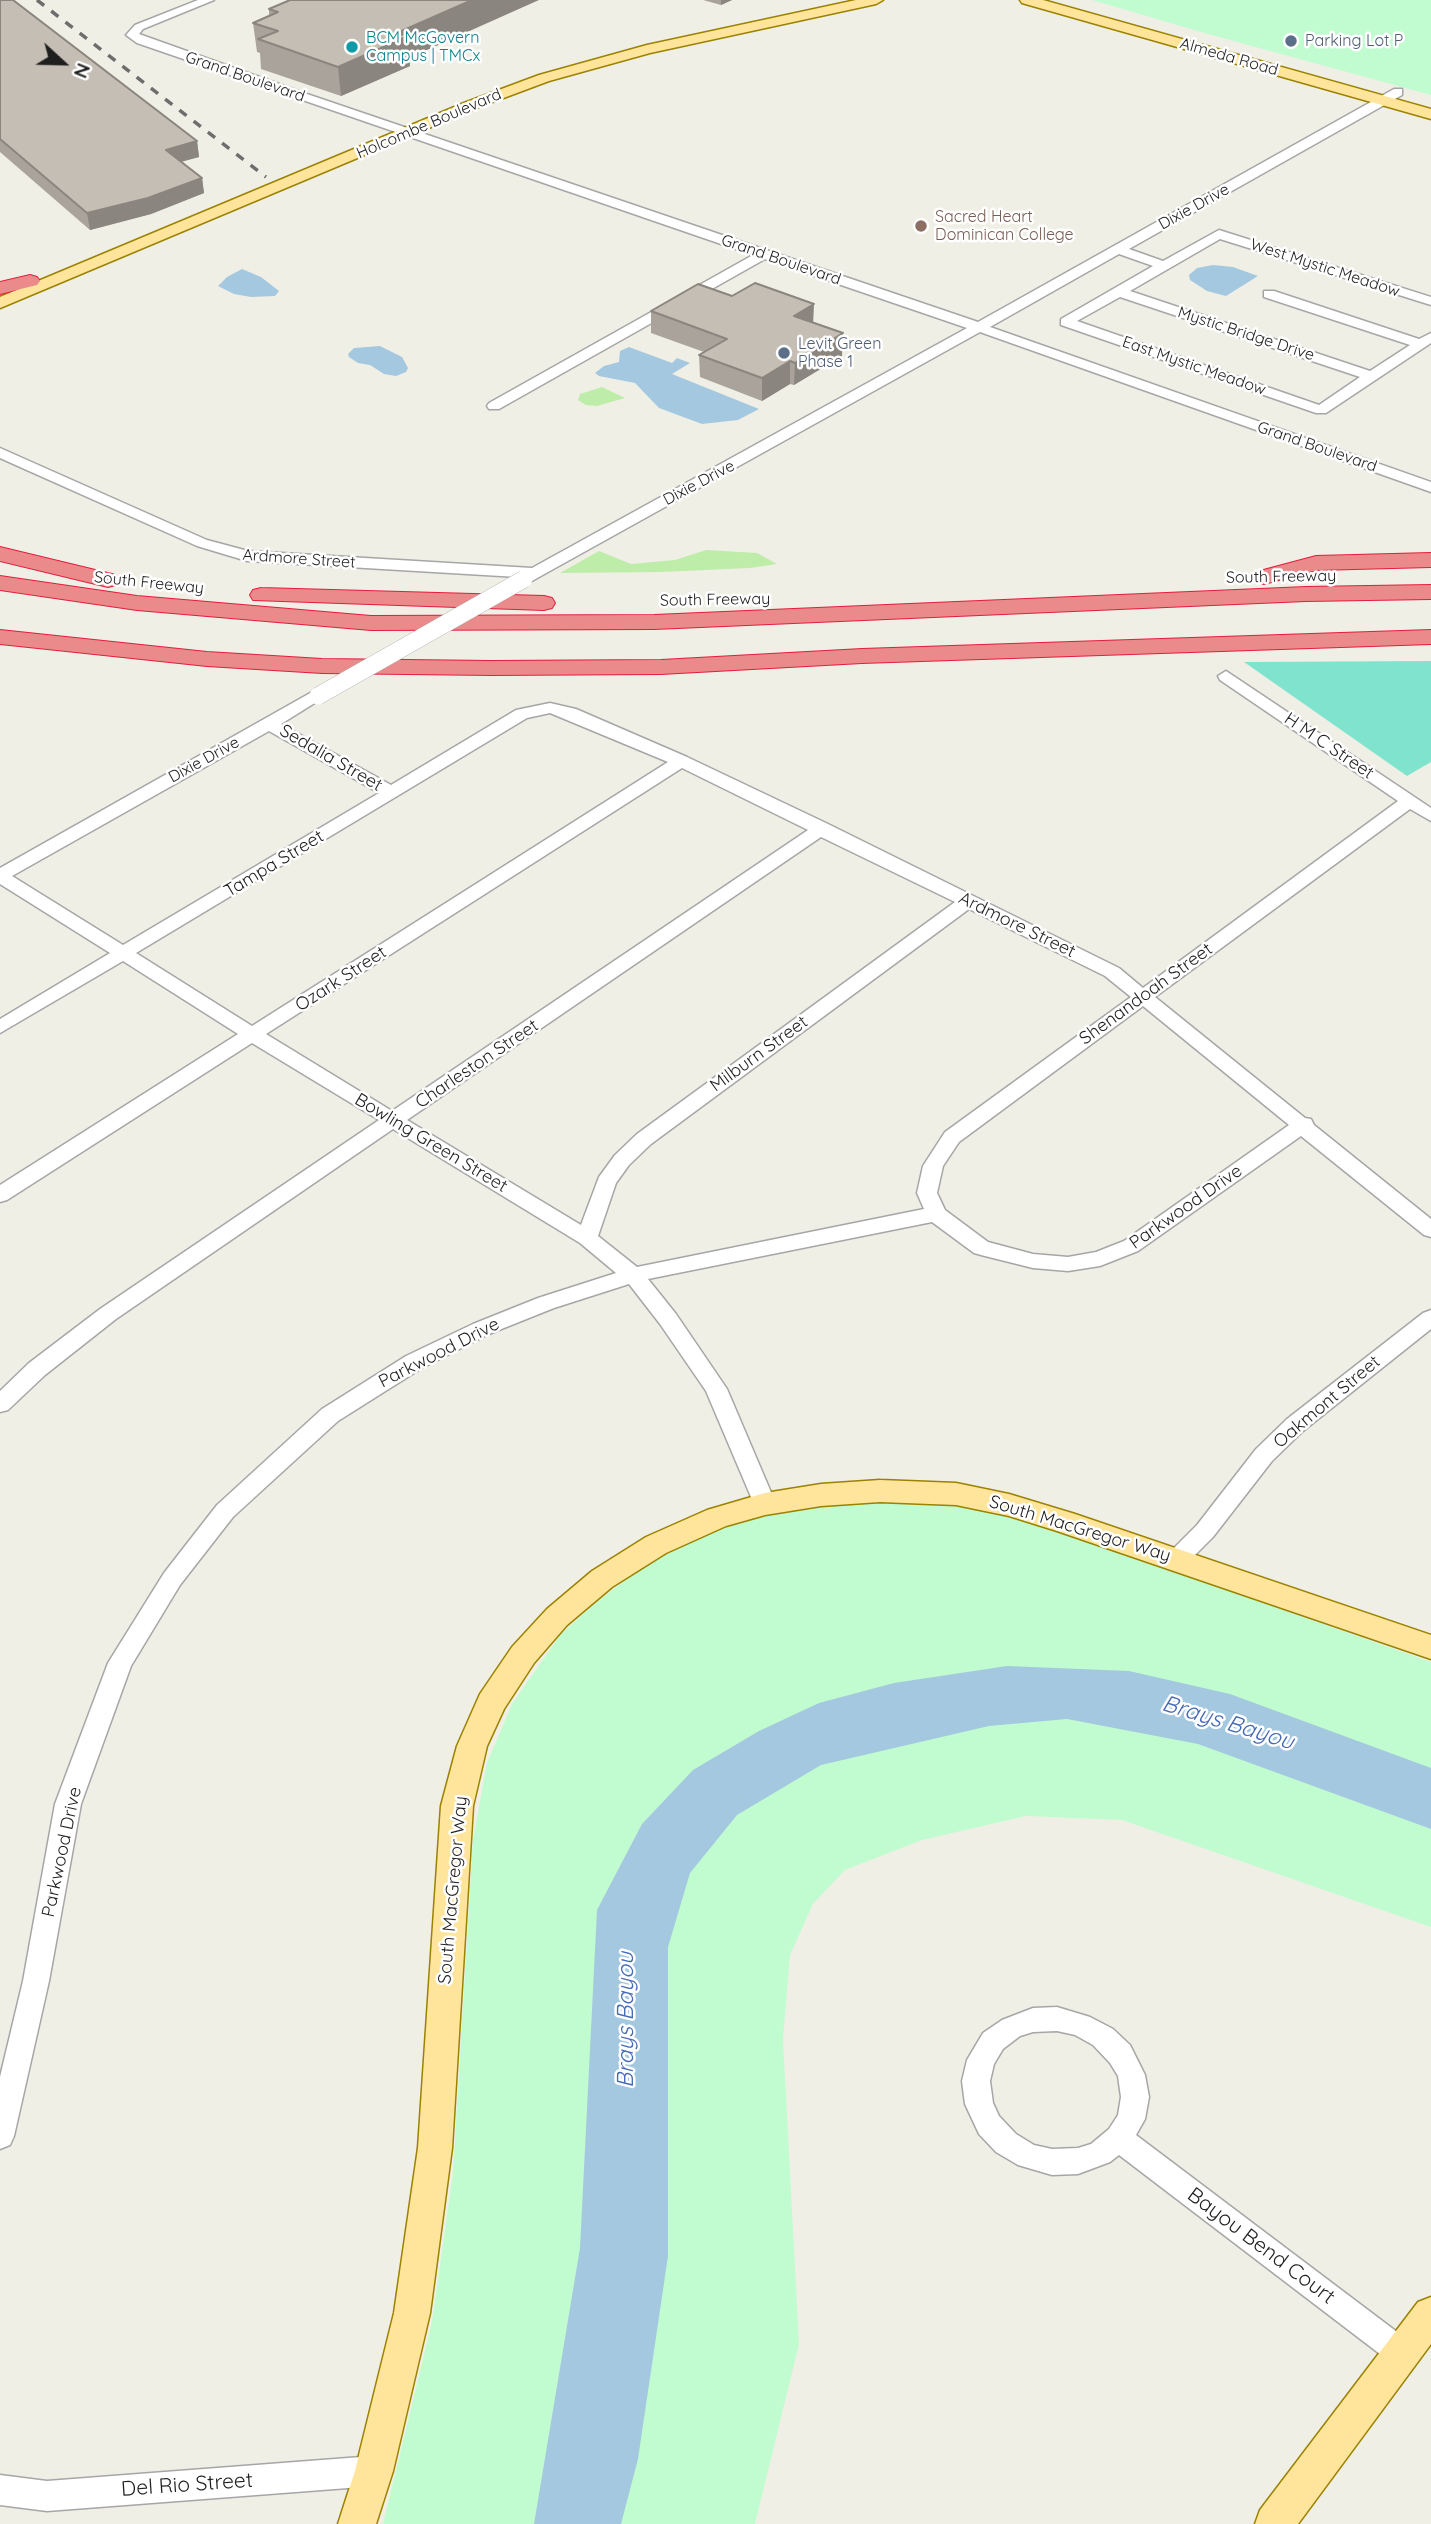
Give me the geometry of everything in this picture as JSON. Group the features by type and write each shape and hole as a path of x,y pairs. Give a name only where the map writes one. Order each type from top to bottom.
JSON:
{"highway":[{"path":"0,291 30,281"},
{"path":"0,554 108,580"},
{"path":"1265,577 1316,563 1431,560"},
{"name":"South Freeway","path":"0,566 108,580 269,595 522,604 733,601 1265,577 1431,575"},
{"path":"0,583 137,603 371,623 513,624 654,622 1278,595 1431,592"},
{"path":"0,599 131,617 359,636 632,638 1165,617 1431,611"},
{"path":"2,637 207,659 322,666 491,668 662,667 862,656 1431,637"},
{"path":"1005,652 1431,654"}],"main road":[{"name":"Holcombe Boulevard","path":"0,303 403,130 497,86 584,58 701,30 849,0"},
{"name":"Holcombe Boulevard","path":"30,281 403,130 506,92 591,64 692,38 876,0"},
{"name":"Almeda Road","path":"1027,0 1392,97 1431,114"},
{"name":"Almeda Road","path":"1065,0 1219,49"},
{"name":"Almeda Road","path":"1392,97 1431,102"},
{"name":"South MacGregor Way","path":"357,2524 374,2471 412,2313 435,2148 457,1806 472,1746 491,1703 523,1655 557,1617 602,1579 656,1545 717,1518 765,1504 821,1495 880,1491 956,1494 1009,1505 1177,1559 1431,1647"},
{"path":"1274,2524 1431,2314"}],"street":[{"path":"172,0 191,6 208,0"},
{"name":"Grand Boulevard","path":"191,6 139,27 132,35 191,58 978,327 1431,487"},
{"name":"Dixie Drive","path":"0,875 529,576 1392,97"},
{"name":"West Mystic Meadow","path":"1169,263 1219,234 1431,302"},
{"path":"1123,246 1169,263"},
{"path":"494,406 764,254"},
{"path":"1119,292 1169,263"},
{"name":"East Mystic Meadow","path":"1119,292 1066,322 1321,410 1373,377"},
{"name":"Mystic Bridge Drive","path":"1119,292 1373,377"},
{"path":"1269,295 1426,340"},
{"path":"1373,377 1426,340"},
{"name":"Ardmore Street","path":"0,452 202,543 247,556 529,576"},
{"path":"1414,481 1431,469"},
{"name":"H M C Street","path":"1226,676 1431,816"},
{"name":"Ardmore Street","path":"550,708 570,713 681,761 1112,972 1304,1124 1431,1230"},
{"name":"Tampa Street","path":"0,1027 522,714 550,708"},
{"name":"Sedalia Street","path":"269,724 392,793"},
{"name":"Ozark Street","path":"0,1195 681,761"},
{"name":"Shenandoah Street","path":"936,1214 927,1193 933,1166 952,1136 1410,801"},
{"name":"Charleston Street","path":"0,1404 37,1369 108,1314 822,828"},
{"name":"Bowling Green Street","path":"0,875 253,1035 587,1238 633,1275 676,1329 716,1389 765,1504"},
{"name":"Milburn Street","path":"587,1238 606,1182 622,1160 644,1139 969,901"},
{"name":"Parkwood Drive","path":"0,2136 36,1981 68,1804 120,1662 172,1579 225,1511 330,1415 414,1362 481,1329 546,1303 633,1275 936,1214 981,1248 1032,1261 1068,1264 1100,1259 1131,1246 1304,1124"},
{"name":"Oakmont Street","path":"1177,1559 1205,1531 1264,1455 1295,1425 1431,1318"},
{"path":"1057,2019 1081,2025 1103,2037 1120,2054 1131,2075 1135,2097 1131,2119 1119,2138 1100,2153 1078,2161 1052,2162 1028,2156 1006,2143 989,2125 979,2104 976,2081 981,2060 993,2041 1011,2028 1033,2020 1057,2019"},
{"name":"Bayou Bend Court","path":"1119,2138 1403,2354"},
{"name":"Del Rio Street","path":"0,2490 47,2496 374,2471"}],"green space":[{"path":"1092,0 1431,0 1431,95 1208,34"},
{"path":"602,387 625,398 597,406 586,405 578,400 580,394"},
{"path":"706,550 757,553 777,564 750,568 661,572 560,573 599,551 631,564 675,560"},
{"path":"912,1501 980,1508 1033,1522 1431,1662 1431,1927 1122,1820 1026,1816 922,1840 845,1870 813,1904 790,1955 783,2039 799,2344 755,2524 383,2524 432,2322 453,2173 473,1840 487,1763 512,1704 561,1634 599,1600 647,1564 715,1530 757,1518 833,1503"}],"shaded area":[{"path":"1431,661 1431,762 1407,776 1244,662"}],"water":[{"path":"1213,265 1233,267 1258,276 1226,296 1207,291 1190,280 1189,275 1197,268"},
{"path":"242,269 261,277 279,291 275,296 251,297 234,294 218,286 227,277"},
{"path":"380,346 402,357 408,368 406,372 396,376 384,374 370,365 358,363 348,354 354,348"},
{"path":"629,347 672,363 677,358 690,363 672,374 759,409 738,420 702,424 659,408 635,383 595,373 604,366 619,362 620,351"},
{"name":"Brays Bayou","path":"1007,1666 1129,1671 1230,1694 1431,1768 1431,1829 1198,1744 1067,1719 989,1726 821,1765 737,1815 690,1873 668,1947 668,2256 638,2459 621,2524 534,2524 580,2248 597,1910 642,1824 693,1770 759,1731 819,1703 894,1683"}],"building":[{"path":"0,0 13,0 197,141 166,150 202,178 148,198 87,213 0,139"},
{"path":"290,0 472,0 397,33 408,36 338,67 258,39 278,31 253,23 278,12 269,9"},
{"path":"755,283 814,304 794,316 843,333 795,363 790,361 762,378 699,355 727,339 651,311 698,284 732,296"}],"railway":[{"path":"37,0 266,177"}],"place":[{"name":"Parking Lot P","path":"1291,41"},
{"name":"BCM McGovern Campus | TMCx","path":"352,47"},
{"name":"Sacred Heart Dominican College","path":"921,226"},
{"name":"Levit Green Phase 1","path":"784,353"}]}
